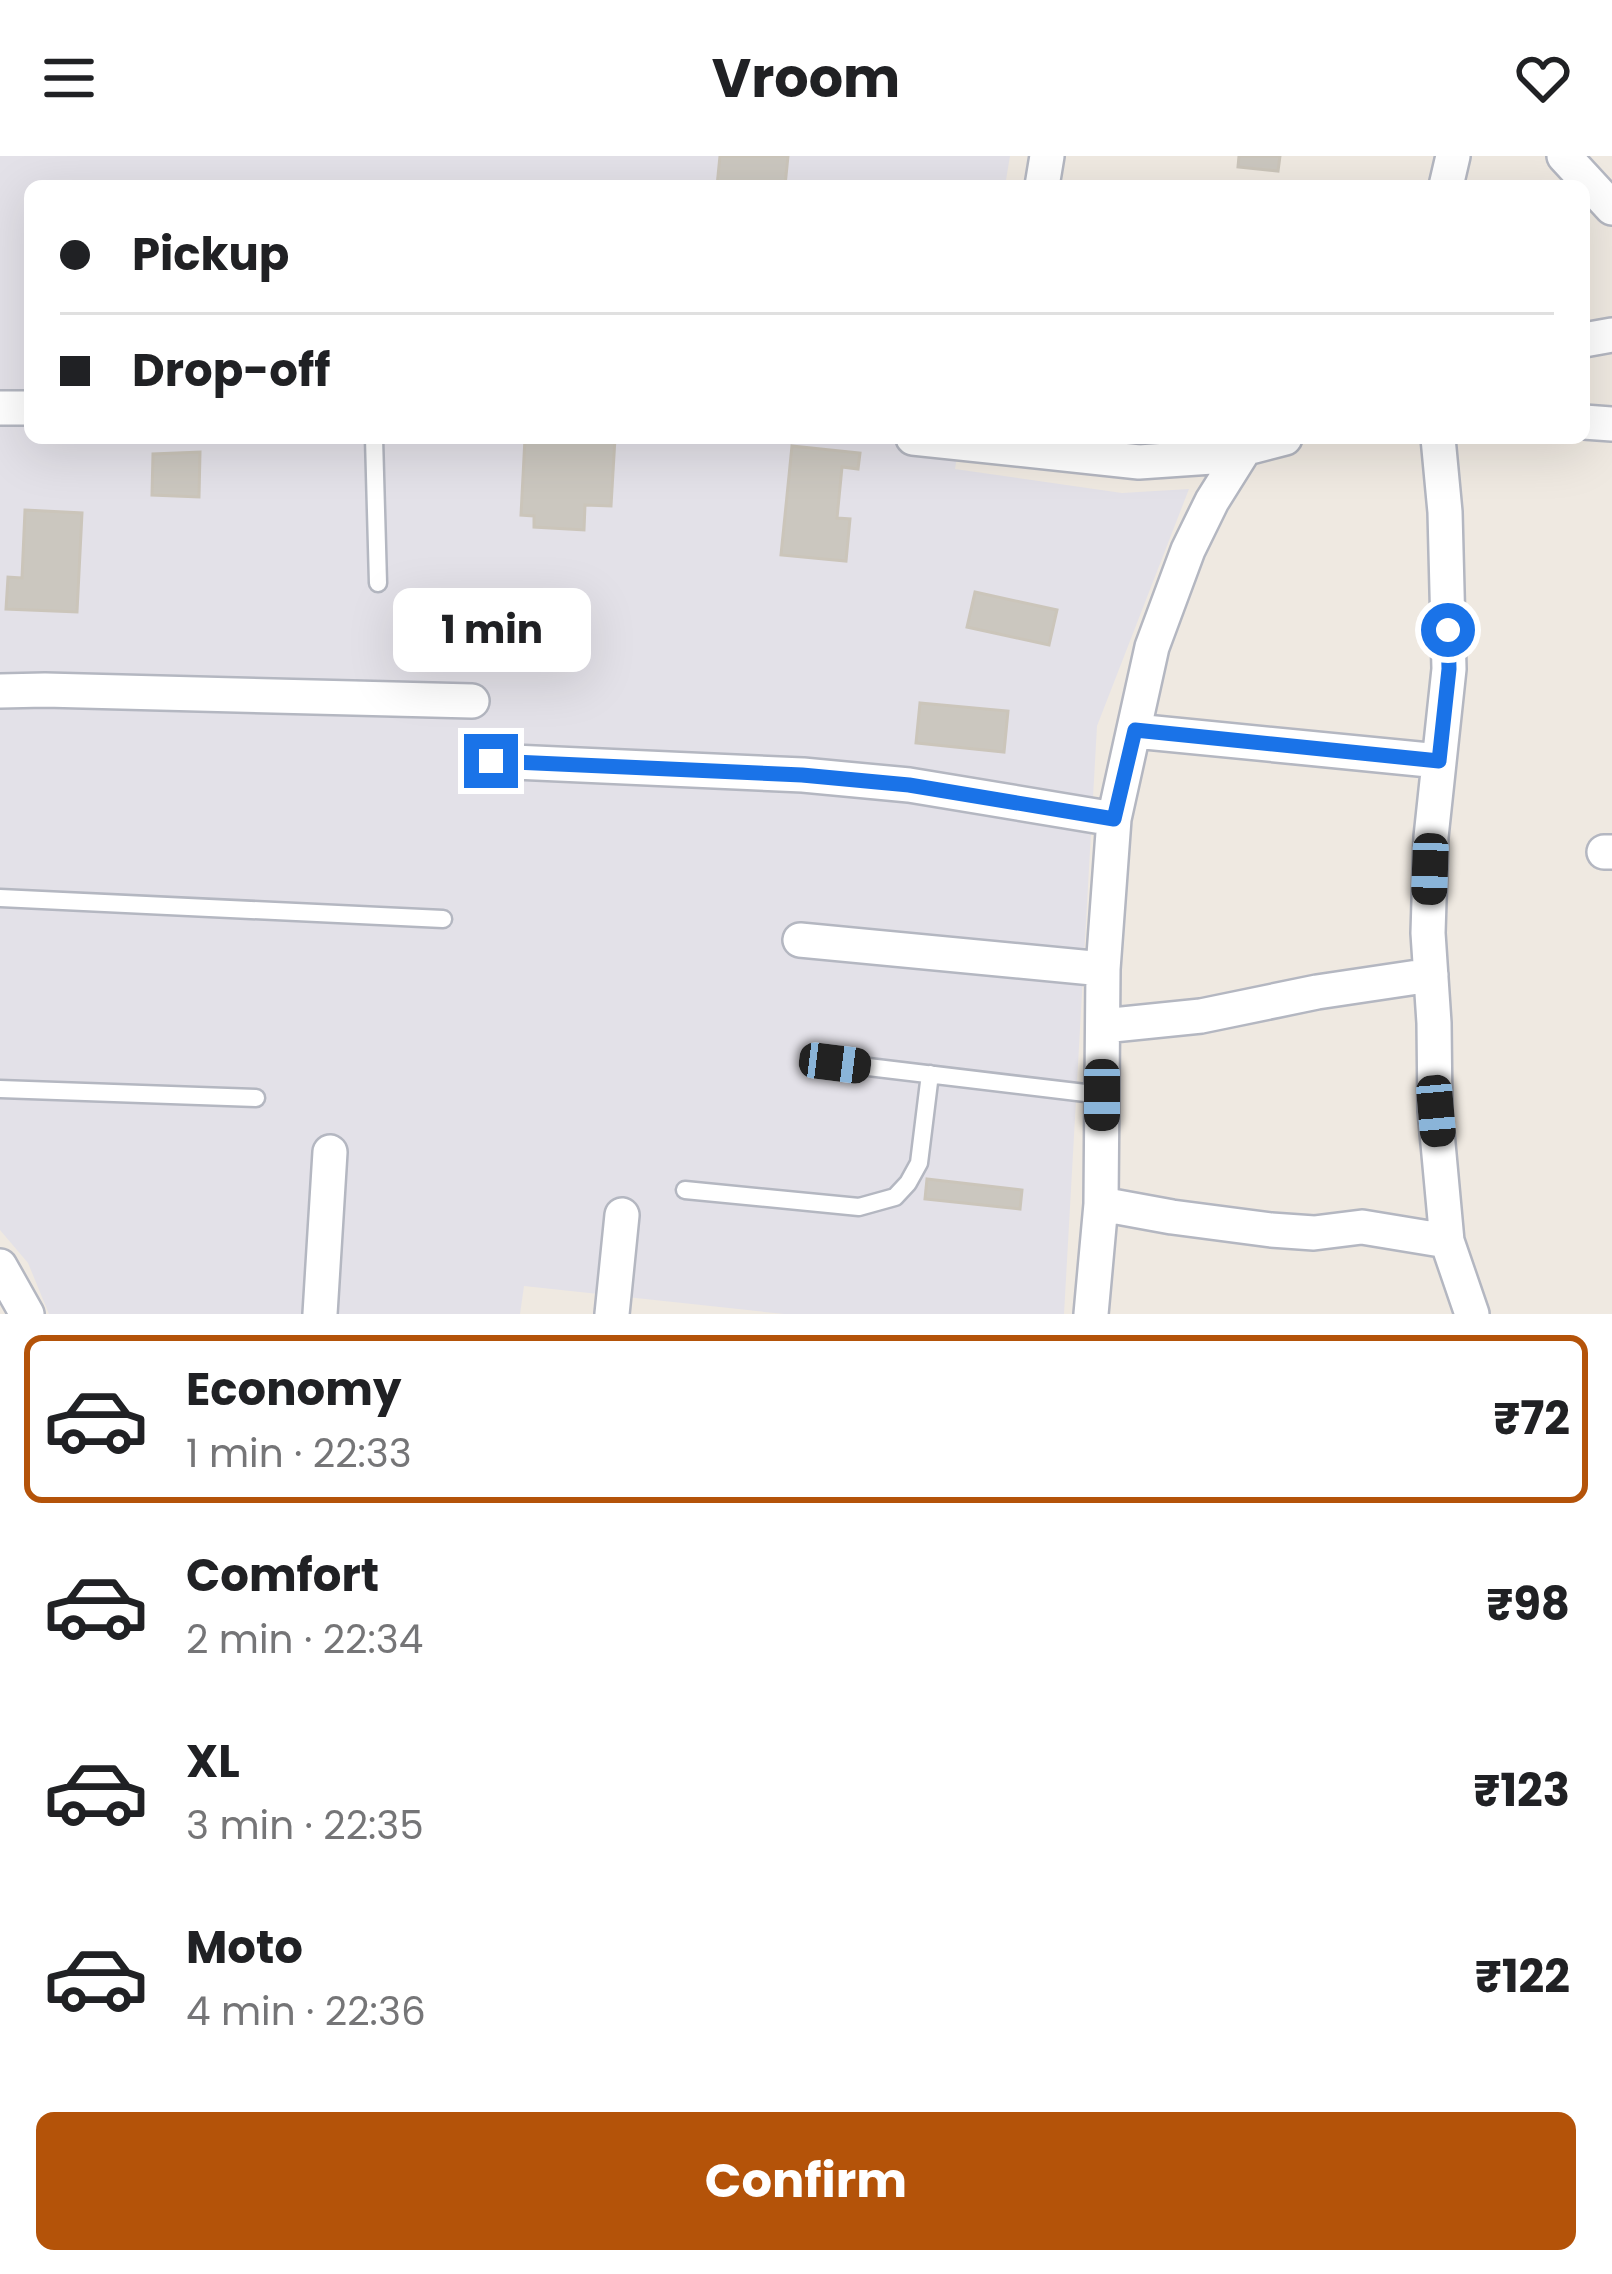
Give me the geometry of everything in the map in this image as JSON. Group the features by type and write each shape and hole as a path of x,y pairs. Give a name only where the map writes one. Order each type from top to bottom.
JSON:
{"street":[{"path":"1566,159 1612,172"},
{"path":"1590,185 1612,208"},
{"path":"1008,444 1139,462 1212,457 1264,444"},
{"path":"1439,444 1449,669 1431,837 1428,933 1447,1241 1472,1314"},
{"path":"1091,1314 1101,1204 1103,969 1114,819 1152,647 1188,550 1244,450"},
{"path":"0,691 472,701"},
{"path":"1135,730 1439,761"},
{"path":"491,761 802,775 909,785 1114,819"},
{"path":"800,940 1103,969"},
{"path":"1103,1026 1201,1016 1431,975"},
{"path":"320,1314 330,1152"},
{"path":"1101,1204 1271,1230 1313,1233 1362,1227 1447,1241"},
{"path":"613,1314 622,1215"},
{"path":"0,1266 27,1314"}],"lane":[{"path":"374,444 378,584"},
{"path":"0,898 443,919"},
{"path":"835,1063 1102,1095"},
{"path":"685,1190 859,1207 895,1198 919,1163 930,1074"},
{"path":"0,1089 256,1098"}],"shaded area":[{"path":"0,156 1010,156 1006,180 24,180 24,444 959,444 955,469 1122,493 1189,489 1097,726 1064,1314 784,1314 524,1286 520,1314 49,1314 28,1263 0,1230"}],"building":[{"path":"720,156 788,156 786,180 718,180"},
{"path":"1239,156 1280,156 1278,171 1238,167"},
{"path":"525,444 615,444 611,506 585,505 584,530 534,527 534,516 521,515"},
{"path":"792,446 860,453 858,469 842,467 837,518 850,519 846,561 781,555"},
{"path":"200,452 199,497 152,495 153,454"},
{"path":"25,510 82,513 77,612 6,609 8,577 22,578"},
{"path":"975,592 1057,610 1049,645 967,627"},
{"path":"920,703 1008,711 1004,752 916,743"},
{"path":"927,1179 1022,1190 1020,1209 925,1199"}],"route":[{"path":"491,761 802,775 909,785 1114,819 1135,730 1439,761 1449,669 1448,630"}]}
